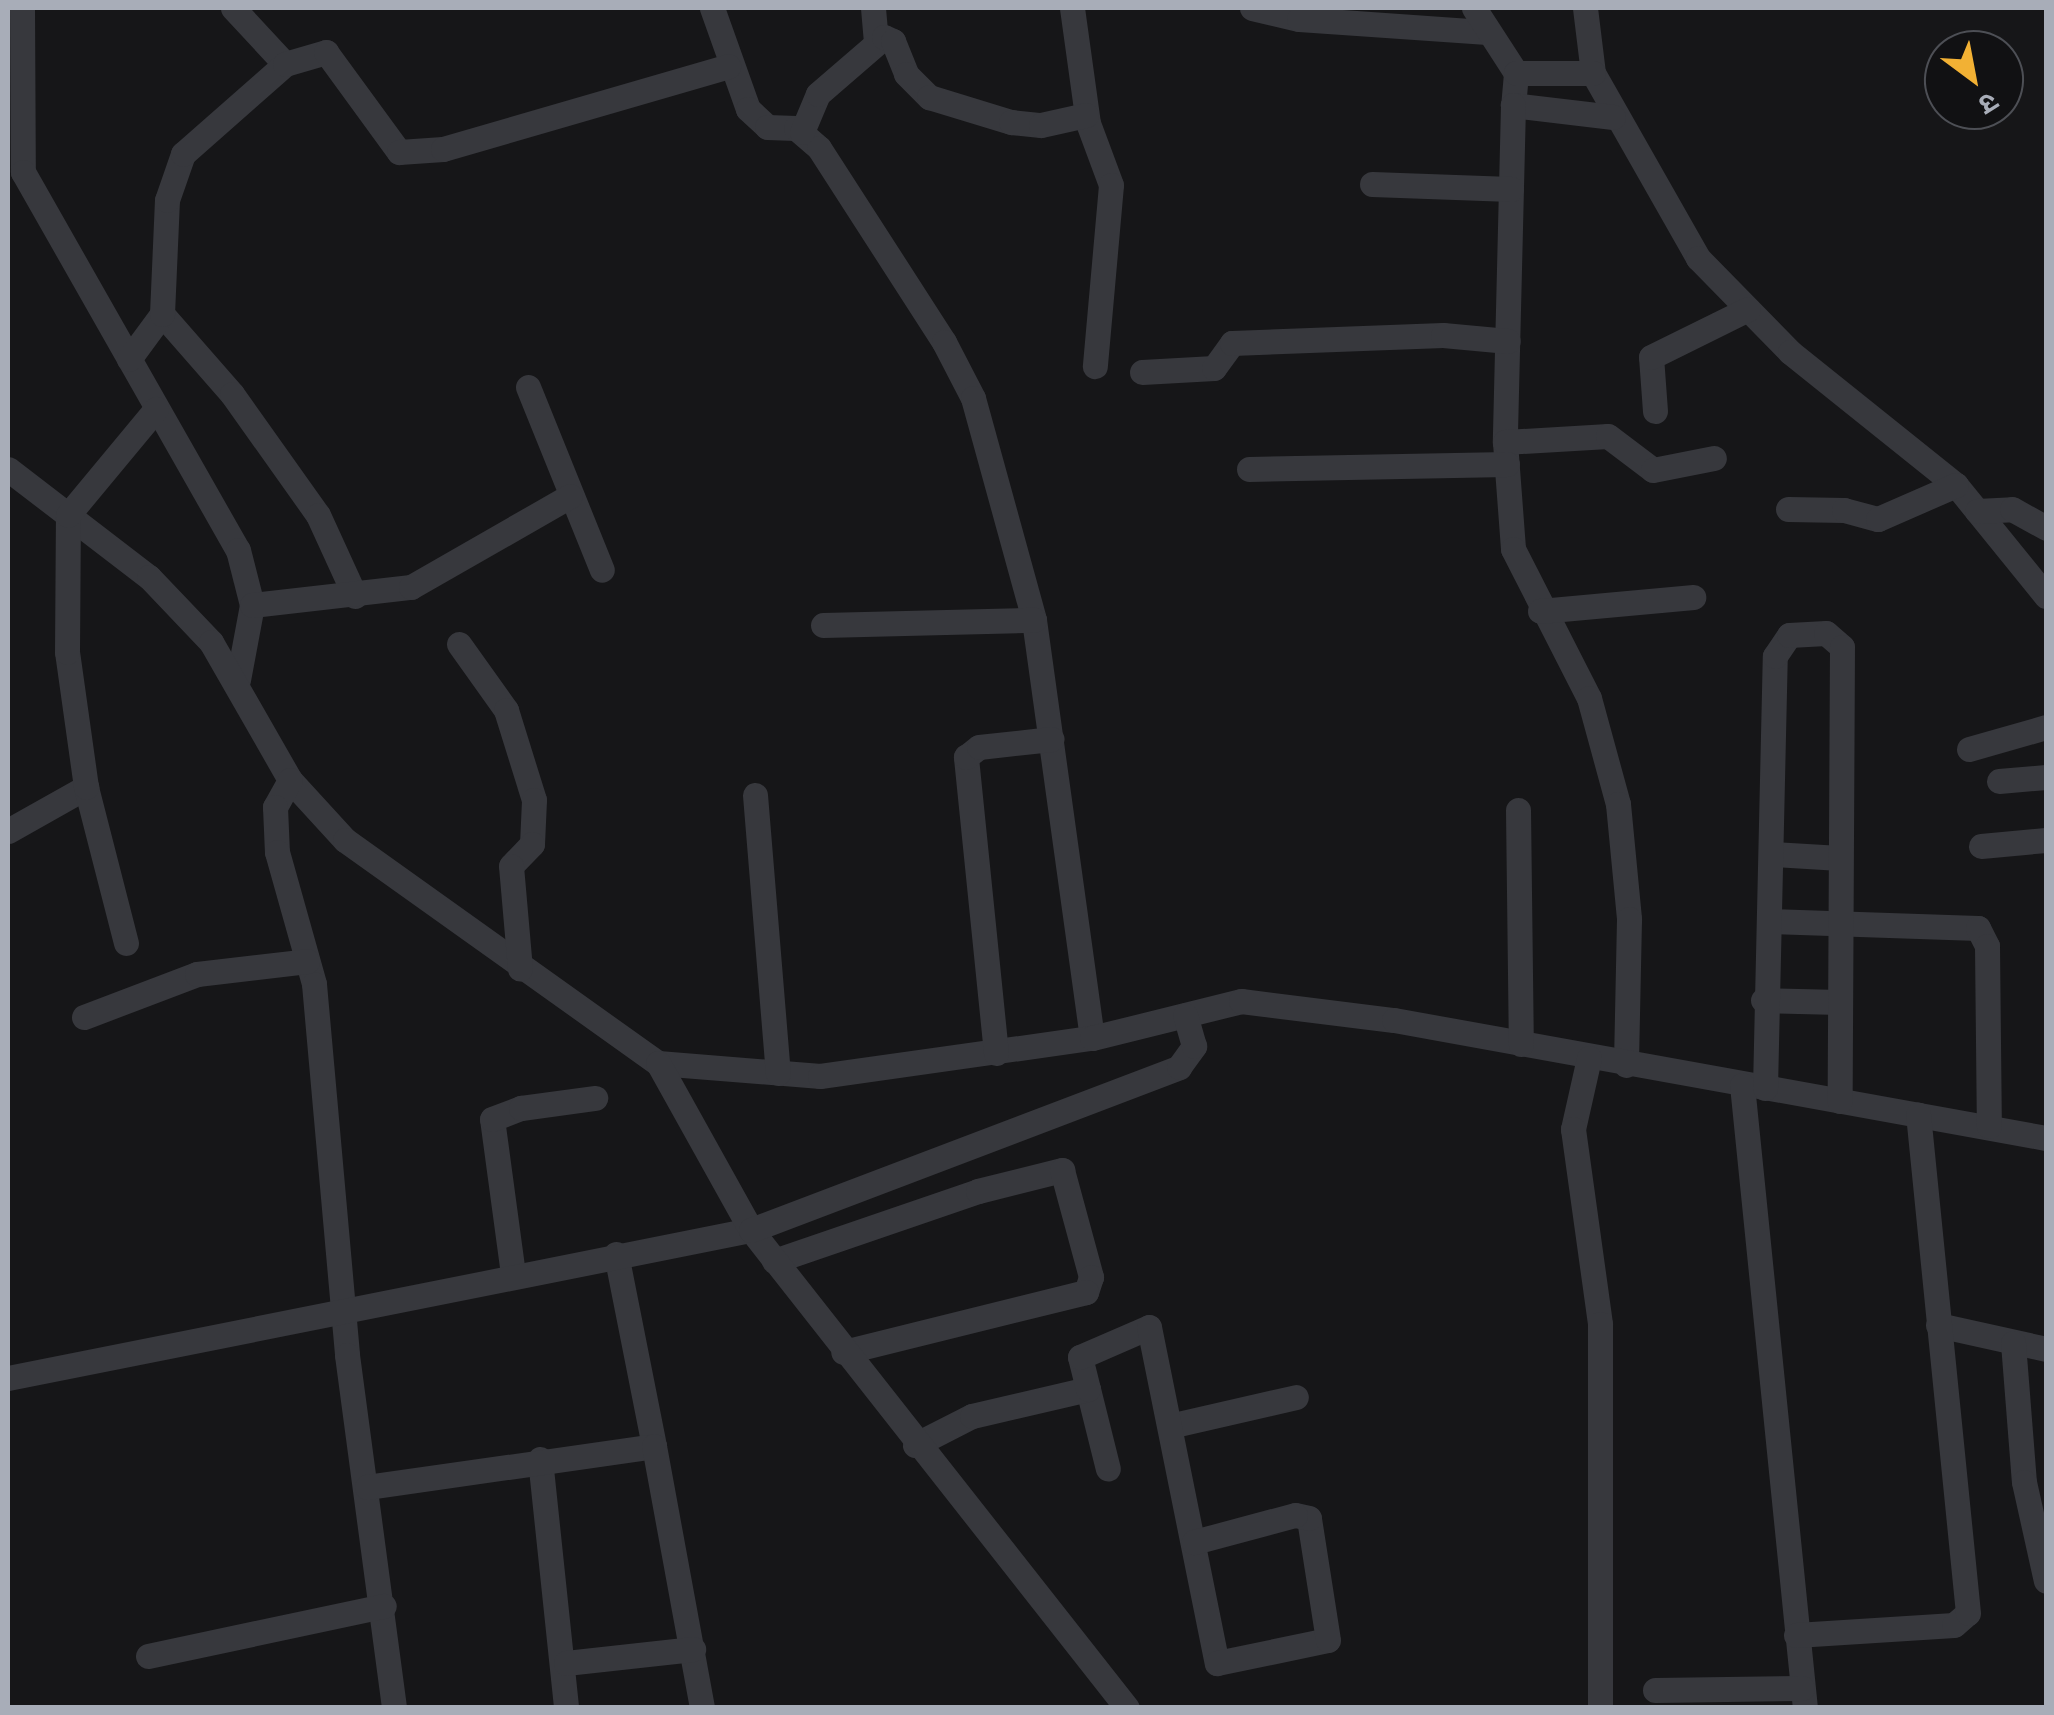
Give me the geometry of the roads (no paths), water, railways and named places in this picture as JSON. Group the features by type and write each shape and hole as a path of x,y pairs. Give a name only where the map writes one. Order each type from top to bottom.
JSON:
{"street":[{"path":"22,8 22,172 156,408 218,505 250,579 252,606 238,680"},
{"path":"233,8 285,64"},
{"path":"712,8 728,66 758,122 802,132 819,148 944,342 972,398 1034,620 1092,1038"},
{"path":"873,8 876,41"},
{"path":"1072,8 1086,115 1111,185 1095,366"},
{"path":"1252,8 1299,18 1484,32"},
{"path":"1474,8 1484,32 1516,72 1506,453 1513,550 1601,727 1618,804 1629,918 1626,1065"},
{"path":"1585,8 1594,73 1614,117 1698,258 1790,352 1956,485 2046,596"},
{"path":"802,132 818,94 876,41 894,41 906,74 929,96 1010,122 1086,115"},
{"path":"129,359 162,314 167,200 184,154 285,64 326,52 400,152 442,149 728,66"},
{"path":"1516,72 1594,73"},
{"path":"1513,105 1614,117"},
{"path":"1372,184 1511,189"},
{"path":"1655,411 1651,357 1748,309"},
{"path":"162,314 232,394 318,515 355,596"},
{"path":"1142,372 1214,368 1232,343 1443,335 1508,341"},
{"path":"528,387 602,570"},
{"path":"126,943 86,787 67,652 68,515 156,408"},
{"path":"1248,469 1506,453 1608,436 1653,470 1714,458"},
{"path":"8,469 149,577 211,642 238,680 290,780 346,840 520,969 658,1063 751,1230 1126,1708"},
{"path":"1788,509 1844,510 1878,520 1956,485"},
{"path":"252,606 411,587 570,496"},
{"path":"1978,511 2012,510 2046,528"},
{"path":"1540,610 1693,596"},
{"path":"823,625 1034,620"},
{"path":"1655,1690 1804,1698 1753,1087 1774,854 1775,656 1789,636 1826,633 1842,648 1840,1101"},
{"path":"460,644 506,710 534,800 532,844 511,866 520,969"},
{"path":"1969,748 2046,727"},
{"path":"996,1053 966,756 979,747 1052,740"},
{"path":"1998,780 2046,777"},
{"path":"290,780 275,806 277,852 307,961 322,1058 344,1307 394,1708"},
{"path":"8,830 86,787"},
{"path":"755,795 778,1073"},
{"path":"1518,810 1520,1044"},
{"path":"1981,846 2046,840"},
{"path":"1774,854 1840,858"},
{"path":"1770,921 1969,926 1984,936 1988,1126"},
{"path":"84,1017 198,974 307,961"},
{"path":"1763,1000 1840,1002"},
{"path":"658,1063 820,1076 1092,1038 1190,1031 1258,1002 1520,1044 1583,1076 1626,1065 2046,1138"},
{"path":"8,1378 344,1307 751,1230 1180,1067 1190,1031"},
{"path":"1583,1076 1576,1184 1600,1324 1600,1708"},
{"path":"513,1274 492,1120 521,1108 594,1098"},
{"path":"1796,1634 1965,1620 1918,1114"},
{"path":"774,1261 978,1191 1062,1170 1091,1277 1086,1292 843,1352"},
{"path":"616,1254 702,1708"},
{"path":"1938,1325 2046,1350"},
{"path":"1108,1469 1080,1357 1149,1327 1174,1425 1194,1542 1217,1662 1328,1640 1309,1518 1296,1515 1194,1542"},
{"path":"2013,1343 2046,1581"},
{"path":"916,1444 972,1416 1088,1389"},
{"path":"1174,1425 1296,1398"},
{"path":"367,1487 654,1446"},
{"path":"540,1460 566,1663 566,1708"},
{"path":"148,1656 384,1606"},
{"path":"566,1663 693,1649"}]}
